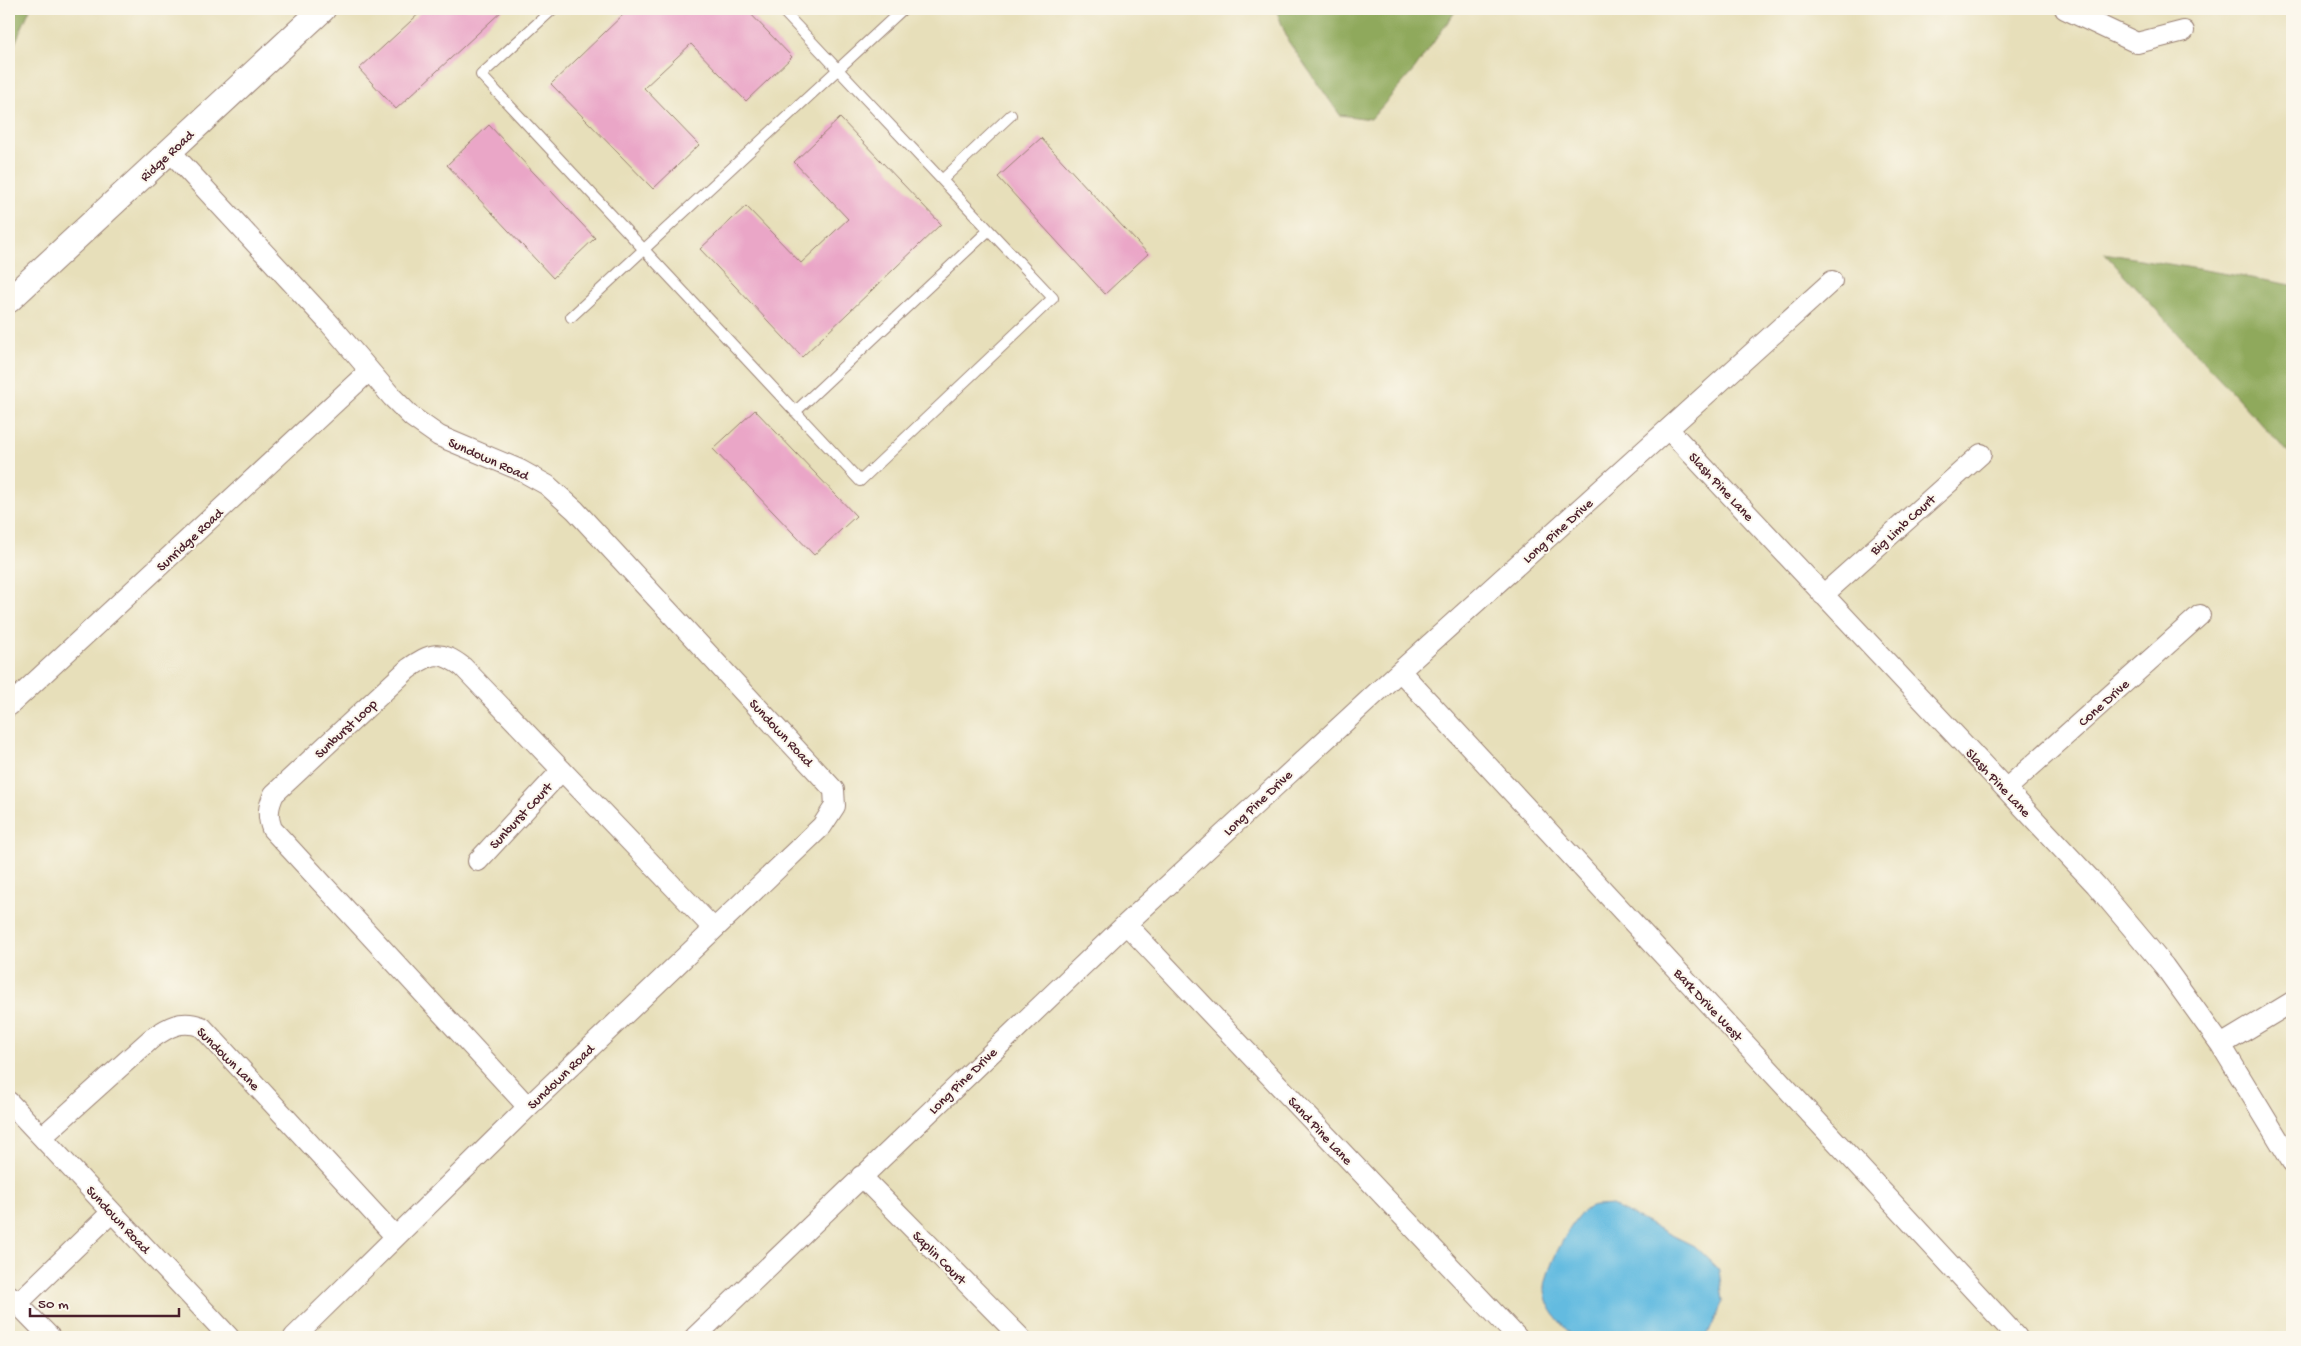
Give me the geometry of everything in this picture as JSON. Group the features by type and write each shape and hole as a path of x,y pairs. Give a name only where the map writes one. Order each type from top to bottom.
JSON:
{"street":[{"name":"Ridge Road","path":"9,300 323,9"},
{"path":"2064,9 2137,43 2184,31"},
{"name":"Sundown Road","path":"170,151 330,324 369,371 412,417 439,436 520,470 547,484 575,510 834,790 835,806 822,826 528,1107 294,1337"},
{"name":"Long Pine Drive","path":"695,1337 1126,924 1400,671 1832,281"},
{"name":"Sunridge Road","path":"9,706 369,371"},
{"name":"Slash Pine Lane","path":"1669,430 2096,885 2158,958 2221,1044 2292,1162"},
{"name":"Big Limb Court","path":"1823,595 1981,454"},
{"name":"Cone Drive","path":"2006,790 2200,615"},
{"name":"Sunburst Loop","path":"528,1107 272,829 268,819 268,805 274,794 408,669 421,660 439,654 446,656 463,667 714,929"},
{"name":"Bark Drive West","path":"1400,671 2017,1337"},
{"name":"Sunburst Court","path":"478,861 562,770"},
{"name":"Sand Pine Lane","path":"1126,924 1517,1337"},
{"path":"2221,1044 2292,1002"},
{"name":"Sundown Lane","path":"42,1137 151,1039 170,1026 180,1023 192,1023 202,1027 395,1236"},
{"name":"Sundown Road","path":"9,1102 229,1337"},
{"name":"Saplin Court","path":"861,1176 1020,1337"},
{"path":"50,1337 13,1300 112,1212"}],"lane":[{"path":"553,9 481,75 860,481 1053,298 781,9"},
{"path":"571,317 903,9"},
{"path":"942,180 1011,115"},
{"path":"795,412 989,230"}],"green space":[{"path":"9,9 30,9 9,57"},
{"path":"1276,9 1457,9 1414,70 1371,119 1340,115 1288,41"},
{"path":"2104,253 2292,285 2292,457"}],"water":[{"path":"1611,1205 1694,1246 1719,1270 1723,1301 1707,1337 1573,1337 1554,1315 1548,1302 1545,1288 1550,1269 1561,1244 1575,1221 1588,1208"}],"building":[{"path":"424,9 504,9 396,109 359,69"},
{"path":"629,9 746,9 792,57 746,101 691,44 644,88 699,145 653,189 551,84"},
{"path":"840,118 941,224 802,357 700,249 746,206 801,263 848,219 794,162"},
{"path":"489,125 595,238 553,278 447,165"},
{"path":"1041,138 1148,254 1105,294 998,177"},
{"path":"755,410 856,516 814,555 713,449"}]}
